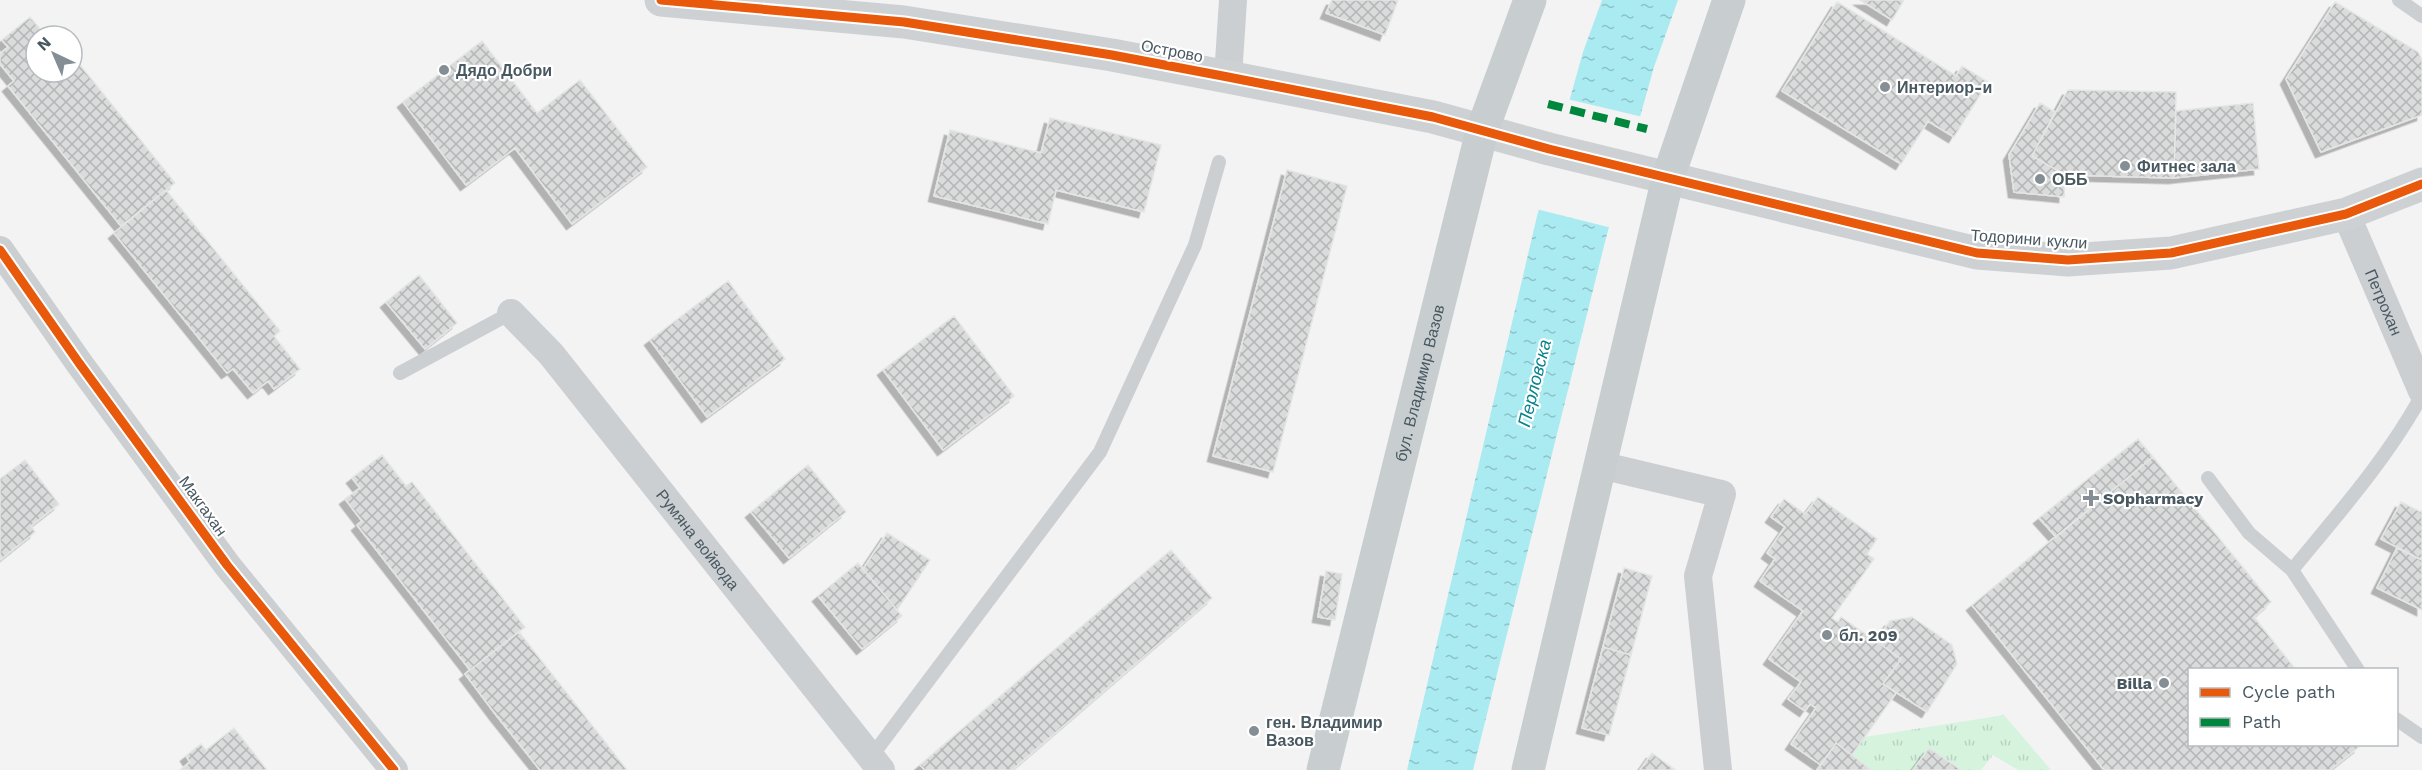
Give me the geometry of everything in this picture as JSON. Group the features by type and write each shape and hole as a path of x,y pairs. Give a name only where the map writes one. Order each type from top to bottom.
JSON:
{"main road":[{"name":"бул. Владимир Вазов","path":"1323,770 1482,131 1530,0"},
{"path":"1527,770 1668,178 1729,0"}],"street":[{"name":"Острово","path":"661,0 904,22 1112,55 1432,117 1668,178"},
{"path":"1228,77 1233,0"},
{"name":"Тодорини кукли","path":"1668,178 1977,253 2068,260 2171,253 2346,214 2422,184"},
{"name":"Петрохан","path":"2346,214 2422,393"},
{"name":"Макгахан","path":"0,250 79,363 227,565 394,770"},
{"name":"Румяна войвода","path":"511,313 551,354 876,764"},
{"path":"1600,465 1722,494 1698,576 1718,770"}],"lane":[{"path":"2399,0 2422,16"},
{"path":"876,764 1100,452 1195,246 1219,162"},
{"path":"400,373 511,313"},
{"path":"2292,570 2355,494 2408,422 2422,393"},
{"path":"2208,478 2249,532 2292,570 2357,668"},
{"path":"2398,720 2422,737"}],"green space":[{"path":"2004,715 2051,770 2018,770 1993,755 1981,770 1961,770 1929,748 1913,770 1871,770 1852,755 1865,737"}],"water":[{"name":"Перловска","path":"1602,0 1678,0 1654,67 1606,238 1473,770 1407,770 1537,216 1583,52"}],"pier":[{"path":"1567,99 1643,117 1612,228 1536,209"}],"building":[{"path":"1332,0 1398,0 1385,35 1326,13"},
{"path":"1860,0 1904,0 1892,20"},
{"name":"Интериор-и","path":"1837,2 1956,76 1962,66 1988,82 1954,137 1928,121 1901,164 1782,91"},
{"path":"2335,2 2418,52 2422,60 2422,115 2321,152 2286,79"},
{"path":"30,17 36,24 24,24 24,84 84,84 84,70 175,183 121,226 8,86 14,81 0,64 0,54 8,47 2,40"},
{"path":"482,41 537,113 580,80 647,167 572,224 515,148 466,185 403,102"},
{"path":"2068,90 2176,92 2174,178 2065,175 2032,156"},
{"path":"2040,103 2055,112 2032,156 2065,175 2064,197 2014,192 2009,155"},
{"path":"2253,103 2259,169 2174,178 2176,111"},
{"path":"1050,118 1161,145 1144,212 1056,190 1048,224 934,196 950,130 1041,153"},
{"path":"1287,170 1347,186 1273,472 1213,456"},
{"path":"166,190 280,331 274,336 300,369 274,389 268,381 253,393 233,369 227,373 114,233"},
{"path":"419,275 457,323 425,349 386,302"},
{"path":"728,281 785,359 707,417 650,340"},
{"path":"954,316 1014,396 943,450 883,370"},
{"path":"2138,439 2153,457 2056,537 2039,518"},
{"path":"382,455 406,486 412,482 525,627 470,670 357,525 362,521 345,499 360,488 352,478"},
{"path":"2153,457 2271,602 2254,617 2294,668 2188,668 2188,746 2359,747 2330,770 2104,770 1972,605"},
{"path":"25,460 59,504 31,526 35,532 0,560 0,479"},
{"path":"808,465 846,512 789,558 751,512"},
{"name":"бл. 209","path":"1818,497 1877,539 1867,554 1874,559 1832,618 1838,622 1841,617 1901,659 1883,684 1896,693 1852,755 1836,743 1821,765 1791,744 1816,708 1810,704 1805,711 1788,699 1801,682 1769,659 1803,611 1760,581 1775,559 1767,553 1785,527 1771,517 1784,499 1805,514"},
{"path":"2401,502 2421,512 2422,510 2422,560 2381,539"},
{"path":"887,533 930,560 897,610 863,569"},
{"path":"2397,548 2422,560 2422,610 2377,588"},
{"path":"1171,550 1212,598 1012,770 925,770 920,765"},
{"path":"858,563 902,616 862,649 818,596"},
{"path":"1624,568 1652,576 1631,655 1603,647"},
{"path":"1326,571 1342,574 1335,620 1318,617"},
{"path":"1912,617 1952,645 1957,664 1927,712 1883,684 1901,659 1876,641 1890,621"},
{"path":"519,632 627,770 540,770 496,715 465,674"},
{"path":"1603,647 1631,655 1609,735 1582,728"},
{"path":"234,728 267,770 180,770 190,762 186,756 201,744 206,750"},
{"path":"1836,743 1852,755 1871,770 1817,770"},
{"path":"1929,748 1961,770 1913,770"},
{"path":"1652,753 1675,770 1640,770"}],"marked path":[{"path":"1548,104 1647,129"}],"cycle path":[{"path":"661,0 904,22 1112,55 1228,77 1433,117 1549,149 1977,253 2068,260 2171,253 2346,214 2422,184"},
{"path":"0,250 79,363 227,565 394,770"}],"place":[{"name":"Дядо Добри","path":"444,70"},
{"name":"Интериор-и","path":"1885,87"},
{"name":"Фитнес зала","path":"2125,166"},
{"name":"ОББ","path":"2040,179"},
{"name":"SOpharmacy","path":"2091,498"},
{"name":"бл. 209","path":"1827,635"},
{"name":"Billa","path":"2164,683"},
{"name":"ген. Владимир Вазов","path":"1254,731"}]}
